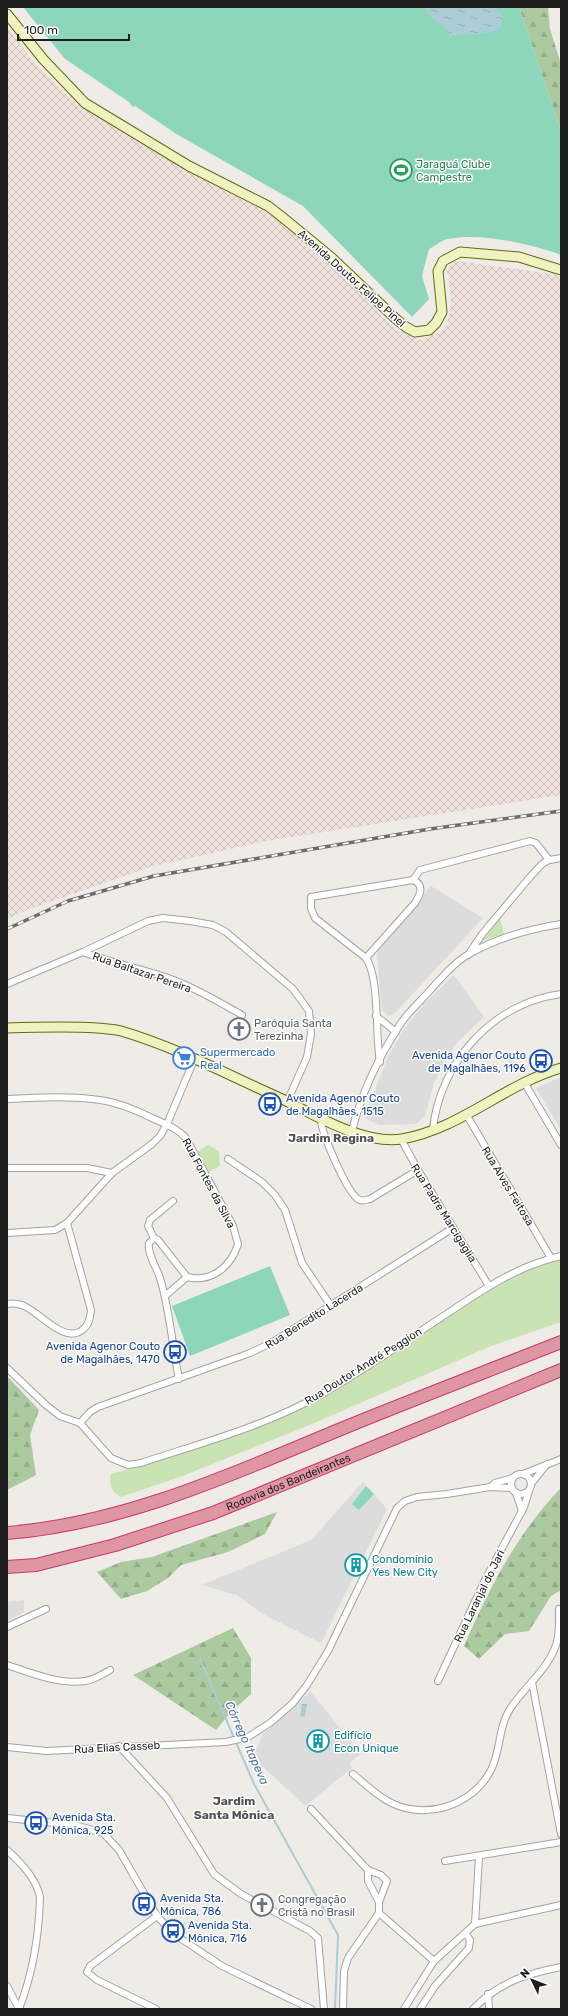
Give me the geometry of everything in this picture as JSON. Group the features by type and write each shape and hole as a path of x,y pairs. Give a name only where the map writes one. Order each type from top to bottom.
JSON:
{"highway":[{"path":"7,1532 80,1521 145,1505 245,1470 350,1426 561,1342"},
{"name":"Rodovia dos Bandeirantes","path":"7,1568 36,1565 115,1545 213,1513 561,1370"}],"street":[{"name":"Avenida Doutor Felipe Pinel","path":"7,14 43,59 84,102 189,166 268,206 332,258 396,319 416,332 428,330 436,323 442,312 438,271 443,261 453,254 460,252 519,257 561,270"},
{"path":"413,880 420,870 530,841 536,843 549,860"},
{"path":"468,955 483,933 542,864 549,860 561,858"},
{"path":"366,958 420,895 420,885 413,880 311,897 311,908 315,918 366,958 370,964 376,1016 376,1042 380,1062"},
{"path":"7,984 83,952 148,921 163,918 213,925 226,932 293,989 309,1011 311,1034 307,1057 287,1102"},
{"path":"352,1131 380,1062 396,1032 410,1012 452,966 468,955 511,936 539,927 561,924"},
{"name":"Rua Baltazar Pereira","path":"83,952 108,962 172,980 212,998 242,1015"},
{"path":"433,1129 436,1110 448,1076 461,1056 478,1035 504,1014 528,1002 544,996 561,994"},
{"path":"376,1016 396,1032"},
{"path":"7,1028 53,1026 119,1030 149,1040 321,1118 352,1131 373,1137 401,1139 433,1129 466,1114 524,1082 544,1073 561,1068"},
{"path":"7,1233 55,1230 67,1224 112,1173 152,1144 160,1136 167,1124 194,1060"},
{"path":"524,1082 561,1144"},
{"name":"Rua Fontes da Silva","path":"7,1100 45,1097 106,1101 125,1106 179,1130 186,1138 233,1226 237,1238 236,1253 222,1270 200,1279 187,1277"},
{"name":"Rua Alves Feitosa","path":"466,1114 551,1258"},
{"path":"321,1118 322,1132 341,1172 357,1199 362,1201 370,1199 418,1170"},
{"name":"Rua Padre Marcigaglia","path":"401,1139 418,1170 489,1286"},
{"path":"228,1159 262,1182 275,1195 285,1210 302,1263 331,1306"},
{"path":"7,1168 87,1168 112,1173"},
{"path":"165,1296 187,1277 162,1244 154,1238 148,1226 150,1220 173,1201"},
{"path":"7,1304 22,1305 64,1332 70,1334 81,1331 88,1324 91,1310 67,1224"},
{"name":"Rua Benedito Lacerda","path":"80,1423 98,1406 179,1379 250,1353 273,1342 453,1228"},
{"path":"154,1238 148,1246 165,1296 179,1379"},
{"name":"Rua Doutor André Peggion","path":"80,1423 110,1458 128,1465 141,1463 270,1419 321,1395 489,1286 515,1272 551,1258 561,1256"},
{"path":"7,1368 46,1405 60,1416 80,1423"},
{"path":"490,1487 494,1483 513,1478 519,1474 523,1474 561,1459"},
{"path":"516,1493 522,1494 529,1491 531,1484 547,1464"},
{"path":"523,1474 529,1478 531,1484"},
{"path":"513,1478 512,1488 516,1493 522,1512"},
{"path":"490,1487 512,1488"},
{"name":"Rua Elias Casseb","path":"7,1747 46,1750 228,1741 248,1737 270,1723 293,1702 307,1685 328,1651 397,1508 405,1502 417,1497 490,1487"},
{"name":"Rua Laranjal do Jari","path":"438,1681 485,1580 522,1512 529,1491"},
{"path":"7,1627 46,1609"},
{"path":"353,1774 386,1800 408,1809 430,1811 458,1803 482,1782 491,1769 504,1719 518,1697 541,1671 557,1644 559,1609"},
{"path":"7,1665 32,1674 77,1682 96,1678 110,1670"},
{"path":"532,1682 561,1834"},
{"path":"119,1746 167,1798 178,1813 199,1851 217,1877 241,1894 310,1931 318,1938 324,2009"},
{"path":"311,1809 368,1870 384,1877 387,1881 379,1902 379,1913 348,1958 344,1971 343,2009"},
{"path":"7,1818 75,1825 103,1834 119,1850 157,1916 174,1934 222,1966 311,2009"},
{"path":"445,1861 478,1857 561,1842"},
{"path":"7,1850 33,1879 39,1888 40,1897 35,1956 27,1988 19,2009"},
{"path":"475,1924 478,1857"},
{"path":"368,1870 368,1881 379,1902"},
{"path":"404,2009 434,1961 466,1934 475,1924 561,1905"},
{"path":"379,1913 434,1961"},
{"path":"156,2009 96,1980 87,1972 90,1966 157,1916"},
{"path":"420,2009 435,1986 469,1948 470,1940 466,1934"},
{"path":"473,2009 488,1994 504,1984 561,1967"},
{"path":"7,1986 19,2009"},
{"path":"488,1994 489,2009"}],"shaded area":[{"path":"7,27 38,67 79,105 127,136 186,169 262,208 326,257 393,327 420,340 440,332 447,324 451,303 449,281 446,269 455,261 554,274 561,279 561,795 266,841 150,867 27,910 7,919"},
{"path":"431,886 483,918 394,1014 388,1016 382,1010 377,956 378,951"},
{"path":"454,975 484,1017 457,1043 446,1058 433,1086 425,1116 416,1124 379,1125 364,1118 388,1057 403,1030 424,1004"},
{"path":"561,1077 561,1130 536,1088"},
{"path":"363,1482 387,1509 321,1643 263,1614 236,1595 202,1585 311,1540"},
{"path":"24,1600 24,1612 7,1621 7,1602"},
{"path":"310,1691 361,1754 349,1763 352,1768 305,1806 247,1752 254,1751 258,1747 262,1735 297,1705"}],"green space":[{"name":"Jaraguá Clube Campestre","path":"23,7 519,7 561,132 561,255 521,243 490,238 461,237 443,241 429,249 422,276 429,299 412,317 303,206 178,135 135,106 133,107 129,102 65,59"},
{"path":"519,7 548,7 550,29 561,64 561,132"},
{"path":"500,918 504,934 482,941"},
{"path":"208,1145 219,1151 220,1166 209,1172 197,1152"},
{"path":"561,1259 561,1322 491,1346 312,1424 180,1477 121,1497 113,1490 110,1481 111,1474 146,1464 271,1422 324,1396 516,1275"},
{"path":"270,1266 290,1315 190,1356 172,1306"},
{"path":"7,1376 39,1410 30,1435 36,1475 7,1490"},
{"path":"366,1486 374,1494 359,1510 352,1504"},
{"path":"561,1488 561,1590 551,1596 529,1631 505,1634 479,1659 464,1646 494,1583 505,1562 531,1524 545,1505"},
{"path":"277,1512 265,1534 228,1552 181,1565 168,1578 147,1591 121,1599 97,1572 121,1562 152,1557"},
{"path":"233,1628 251,1658 251,1694 231,1712 216,1730 133,1675"}],"water":[{"path":"424,7 495,7 503,17 501,27 489,33 449,36 449,30 434,20"},
{"path":"302,1704 307,1704 305,1717 300,1716"}],"waterway":[{"name":"Córrego Itapeva","path":"200,1659 254,1784 338,1935 335,2009"}],"railway":[{"path":"7,929 68,901 154,876 430,829 561,811"}],"place":[{"name":"Jaraguá Clube Campestre","path":"401,170"},
{"name":"Paróquia Santa Terezinha","path":"239,1029"},
{"name":"Supermercado Real","path":"184,1058"},
{"name":"Avenida Agenor Couto de Magalhães, 1196","path":"541,1061"},
{"name":"Avenida Agenor Couto de Magalhães, 1515","path":"270,1104"},
{"name":"Avenida Agenor Couto de Magalhães, 1470","path":"175,1352"},
{"name":"Condomínio Yes New City","path":"356,1565"},
{"name":"Edifício Econ Unique","path":"318,1741"},
{"name":"Avenida Sta. Mônica, 925","path":"36,1823"},
{"name":"Avenida Sta. Mônica, 786","path":"144,1904"},
{"name":"Congregação Cristã no Brasil","path":"262,1905"},
{"name":"Avenida Sta. Mônica, 716","path":"173,1931"}],"district":[{"name":"Jardim Regina","path":"331,1138"},
{"name":"Jardim Santa Mônica","path":"234,1808"}]}
